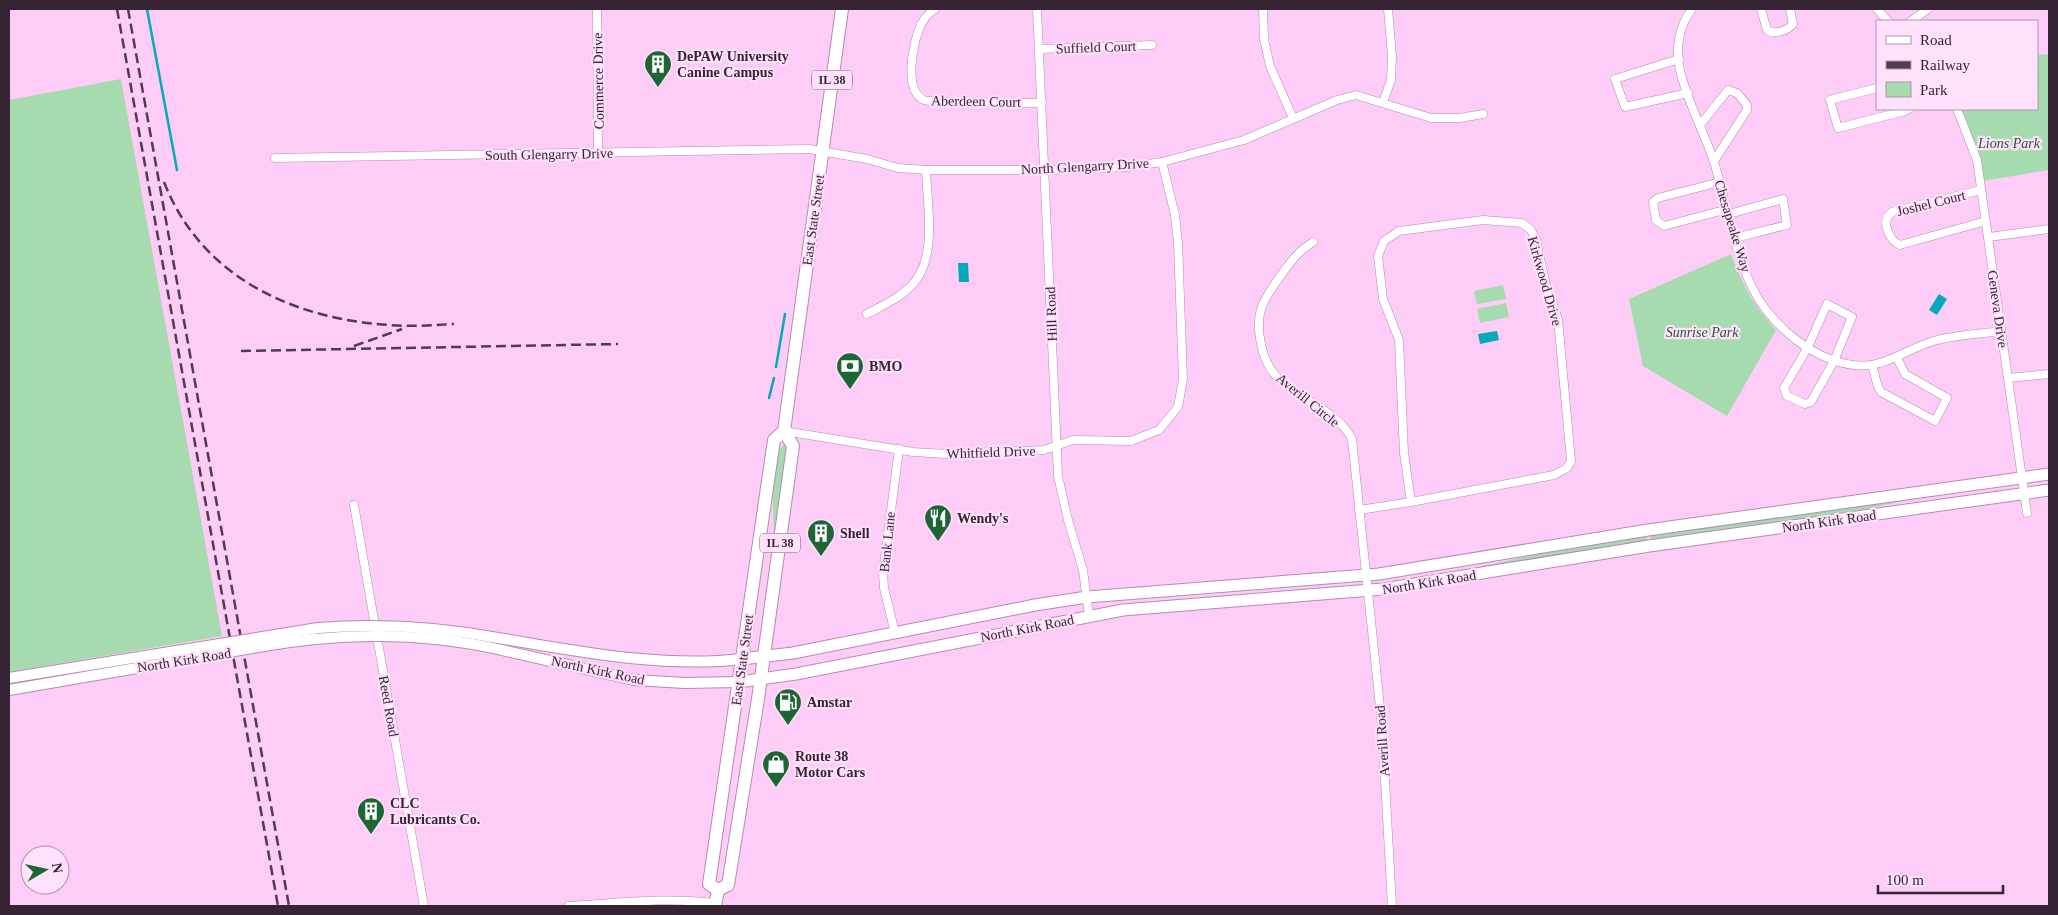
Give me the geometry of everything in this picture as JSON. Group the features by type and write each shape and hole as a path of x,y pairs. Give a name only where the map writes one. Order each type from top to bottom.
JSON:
{"main road":[{"name":"East State Street","path":"784,431 774,440 709,884 716,900 728,885 761,679 793,446 784,431 842,9"},
{"name":"North Kirk Road","path":"742,659 793,653 1035,605 1087,597 1365,575 1439,565 1648,530 2049,474"},
{"name":"North Kirk Road","path":"739,682 796,674 1089,616 1154,607 1367,591 1441,581 1649,546 2049,490"}],"street":[{"name":"Commerce Drive","path":"597,9 598,153"},
{"name":"Aberdeen Court","path":"935,9 921,25 916,38 911,76 912,86 916,94 924,100 935,102 1042,103"},
{"name":"Hill Road","path":"1037,9 1046,170 1058,476 1068,520 1080,556 1089,616"},
{"path":"1262,9 1264,39 1270,66 1293,118"},
{"path":"1383,102 1391,80 1392,56 1388,9"},
{"path":"1761,9 1767,30 1776,33 1787,29 1793,24 1790,9"},
{"path":"1877,9 1887,20"},
{"path":"1912,20 1928,9"},
{"name":"Chesapeake Way","path":"1687,10 1678,45 1680,70 1714,161 1740,259 1758,296 1772,318 1820,356 1847,364 1872,365 1897,358 1939,340 2001,331"},
{"name":"Suffield Court","path":"1040,49 1152,45"},
{"path":"1679,59 1615,79 1625,107 1688,93"},
{"path":"1876,88 1830,100 1838,128 1907,110"},
{"path":"1700,125 1728,90 1737,93 1745,100 1747,110 1714,161"},
{"name":"North Glengarry Drive","path":"823,150 867,159 898,168 926,170 1046,170 1127,167 1162,162 1244,140 1337,100 1356,95 1431,118 1460,118 1483,114"},
{"name":"Geneva Drive","path":"1957,110 1977,160 2027,513"},
{"name":"South Glengarry Drive","path":"275,158 823,150"},
{"name":"Whitfield Drive","path":"784,431 924,453 954,454 1044,450 1073,440 1131,441 1158,430 1178,407 1183,379 1178,244 1175,215 1162,162"},
{"path":"867,314 897,298 913,284 925,264 929,242 926,170"},
{"path":"1720,182 1658,198 1653,202 1656,220 1664,226 1783,199 1787,225 1735,238"},
{"name":"Joshel Court","path":"1981,190 1892,212 1887,216 1886,224 1892,240 1900,245 1986,221"},
{"name":"Kirkwood Drive","path":"1359,510 1411,502 1554,475 1567,468 1571,461 1558,319 1546,285 1536,240 1531,230 1522,224 1483,220 1408,229 1390,236 1380,248 1378,256 1381,288 1398,340 1404,453 1411,502"},
{"path":"1989,237 2049,229"},
{"name":"Averill Circle","path":"1313,242 1297,254 1262,304 1260,331 1266,359 1277,377 1335,420 1352,439 1365,575"},
{"path":"1827,304 1852,317 1834,361 1811,402 1805,404 1787,396 1784,388 1808,347 1827,304"},
{"path":"1872,365 1878,387 1882,392 1934,422 1947,398 1905,374 1897,358"},
{"path":"2008,378 2049,374"},
{"name":"Bank Lane","path":"895,633 884,588 883,572 899,449"},
{"name":"Reed Road","path":"354,505 424,906"},
{"name":"Averill Road","path":"1365,575 1382,726 1392,906"},
{"name":"North Kirk Road","path":"9,678 318,628 366,625 453,630 610,655 657,660 702,662 742,659"},
{"name":"North Kirk Road","path":"9,690 321,639 359,636 421,638 473,644 634,680 685,683 739,682"},
{"path":"569,906 716,900"}],"green space":[{"name":"Lions Park","path":"2049,54 2049,170 1983,181 1974,141 1960,110 2038,110 2038,55"},
{"path":"121,79 222,636 9,672 9,100"},
{"name":"Sunrise Park","path":"1731,254 1749,294 1776,330 1727,416 1643,366 1629,299"},
{"path":"1503,285 1506,299 1477,304 1474,291"},
{"path":"1506,303 1509,317 1480,323 1477,309"},
{"path":"783,445 787,446 774,541 775,464 778,453"},
{"path":"1932,495 1851,512 1651,541 1650,535"},
{"path":"1647,536 1647,541 1465,570 1553,551"}],"water":[{"path":"958,263 968,263 969,282 959,282"},
{"path":"1939,294 1947,299 1937,315 1929,310"},
{"path":"1497,331 1499,340 1480,344 1478,334"}],"waterway":[{"path":"147,9 177,170"},
{"path":"776,367 785,314"},
{"path":"769,398 774,378"}],"railway":[{"path":"117,9 278,906"},
{"path":"128,9 289,906"},
{"path":"164,182 180,215 201,244 226,267 254,287 285,302 353,321 405,326 454,324"},
{"path":"354,346 402,329"},
{"path":"241,351 618,344"}],"place":[{"name":"DePAW University Canine Campus","path":"658,88"},
{"name":"BMO","path":"850,390"},
{"name":"Wendy's","path":"938,542"},
{"name":"Shell","path":"821,557"},
{"name":"Amstar","path":"788,726"},
{"name":"Route 38 Motor Cars","path":"776,788"},
{"name":"CLC Lubricants Co.","path":"371,835"}]}
